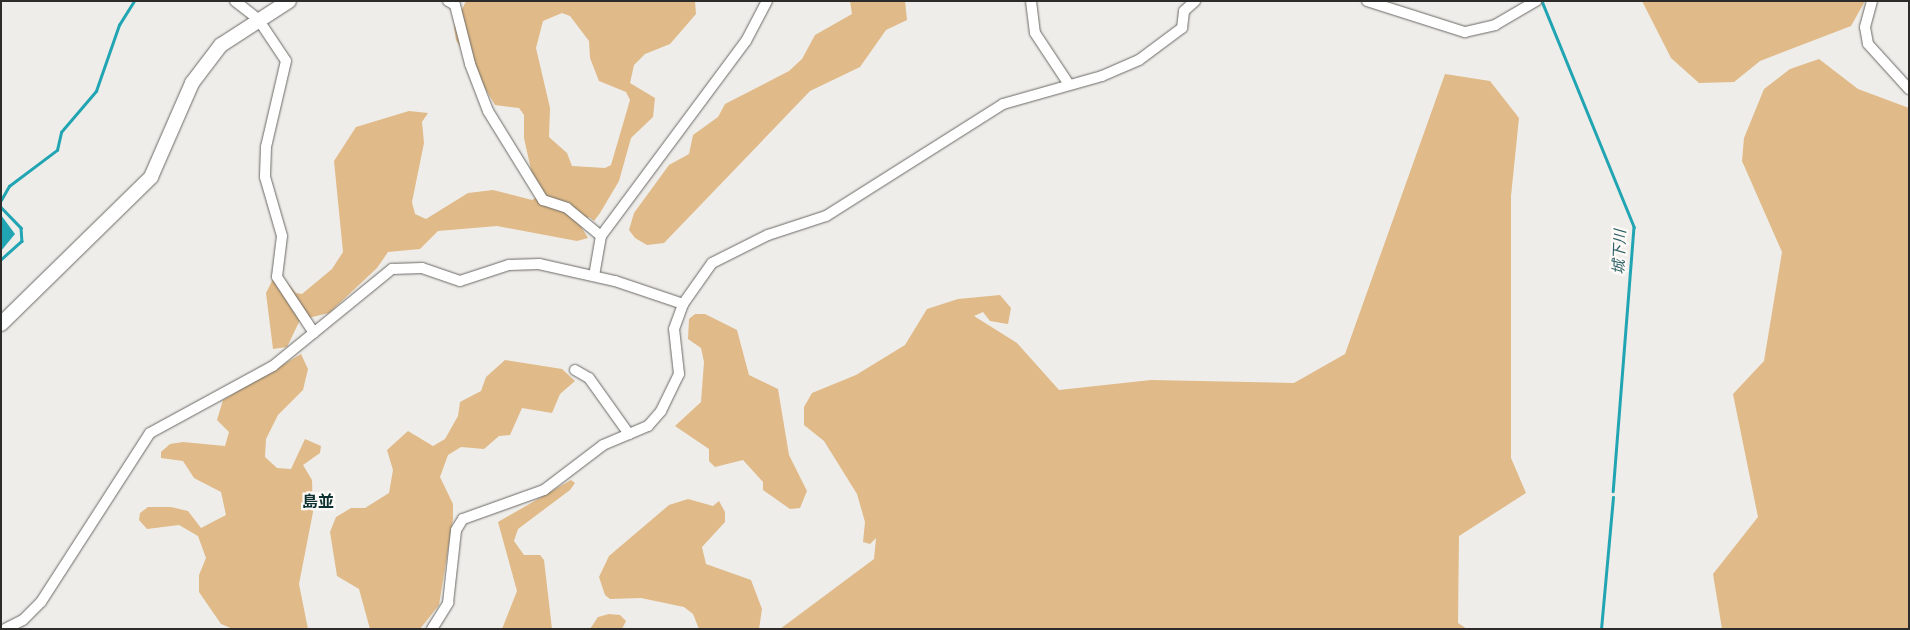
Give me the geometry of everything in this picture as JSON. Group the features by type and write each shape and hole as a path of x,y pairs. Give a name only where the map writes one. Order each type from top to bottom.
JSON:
{"street":[{"path":"235,1 258,19 286,60 265,165 282,236 277,277 314,333"},
{"path":"1,324 151,177 192,83 208,59 258,19 289,1"},
{"path":"448,1 454,5 470,64 488,110 543,200 567,208 601,236"},
{"path":"594,276 601,236 746,41 767,1"},
{"path":"1031,1 1036,33 1068,84"},
{"path":"432,629 448,603 456,530 464,518 544,490 603,445 648,426 676,386 680,366 674,329 683,304 704,270 721,256 826,216 982,115 1068,84 1102,76 1146,55 1182,28 1184,11 1195,1"},
{"path":"1373,2 1465,32 1495,25 1536,1"},
{"path":"1872,1 1865,27 1868,44 1909,89"},
{"path":"5,629 23,620 41,602 150,433 273,366 374,280 397,268 422,268 460,281 530,263 594,276 683,304"},
{"path":"575,370 589,378 629,434"}],"shaded area":[{"path":"466,1 695,1 696,14 670,44 645,54 634,65 630,83 655,98 653,117 631,138 619,181 600,213 594,221 589,217 579,223 588,238 577,241 497,226 438,231 420,249 388,252 377,268 329,313 300,320 287,347 273,349 266,293 273,279 284,279 296,293 302,294 332,269 343,252 334,161 356,127 409,111 428,113 422,122 424,143 412,202 415,214 426,219 468,193 493,190 532,200 537,197 524,138 524,115 519,108 495,105 456,40 454,26","holes":["562,13 570,16 589,41 590,58 599,81 626,92 630,100 611,165 605,168 572,166 567,153 549,137 550,108 536,48 543,21"]},
{"path":"850,1 905,1 907,20 886,30 860,67 810,91 664,243 647,245 635,238 629,230 634,213 669,165 689,154 693,135 718,117 725,104 789,71 802,59 815,35 852,14"},
{"path":"1642,1 1865,1 1851,26 1760,61 1734,82 1699,83 1671,58"},
{"path":"1819,59 1858,89 1909,108 1909,629 1722,629 1713,574 1758,517 1733,394 1764,361 1782,252 1742,161 1744,138 1764,89 1790,69"},
{"path":"1445,74 1490,81 1519,118 1511,196 1511,458 1526,493 1459,536 1458,623 1467,629 780,629 874,559 876,538 870,544 863,542 865,522 857,494 824,441 804,425 804,407 812,393 856,375 905,345 927,309 958,299 1000,295 1011,308 1008,324 990,321 983,312 974,316 1017,343 1059,390 1151,380 1294,383 1345,354"},
{"path":"695,314 705,314 737,330 749,375 778,389 789,455 807,491 800,508 790,509 763,490 763,482 743,460 715,467 709,461 709,449 675,426 701,402 704,362 701,348 688,339 689,319"},
{"path":"301,354 308,369 303,390 278,415 266,439 265,457 277,468 291,469 305,439 321,446 320,453 303,465 312,480 313,512 299,584 308,629 233,629 221,624 199,592 199,575 206,558 198,536 179,525 147,529 139,520 140,513 148,507 171,507 188,511 201,528 226,515 221,492 194,478 183,461 161,458 161,452 170,444 183,442 225,446 229,432 217,420 223,400"},
{"path":"505,360 562,369 575,381 560,394 552,413 522,408 510,435 499,436 484,449 461,447 448,455 440,477 453,504 453,519 439,605 420,629 370,629 359,589 337,576 330,532 336,517 351,508 365,508 389,493 393,470 387,450 408,431 433,446 445,439 458,416 460,402 481,391 486,377"},
{"path":"571,480 575,483 570,490 518,529 514,541 524,555 540,555 544,560 552,629 502,629 517,591 498,522"},
{"path":"688,499 713,506 719,501 725,512 725,522 702,547 706,564 751,580 762,609 759,629 699,629 693,614 684,607 641,598 610,599 605,595 599,577 609,556 669,505"},
{"path":"609,614 620,615 626,621 622,629 590,629 598,617"}],"water":[{"path":"1,215 15,234 1,251"}],"waterway":[{"path":"1,200 9,186 57,150 61,132 96,91 119,25 134,1"},
{"name":"城下川","path":"1542,1 1634,227 1613,491"},
{"path":"1,207 21,228 22,241 1,260"},
{"name":"城下川","path":"1601,629 1613,498"}],"district":[{"name":"島並","path":"318,501"}]}
